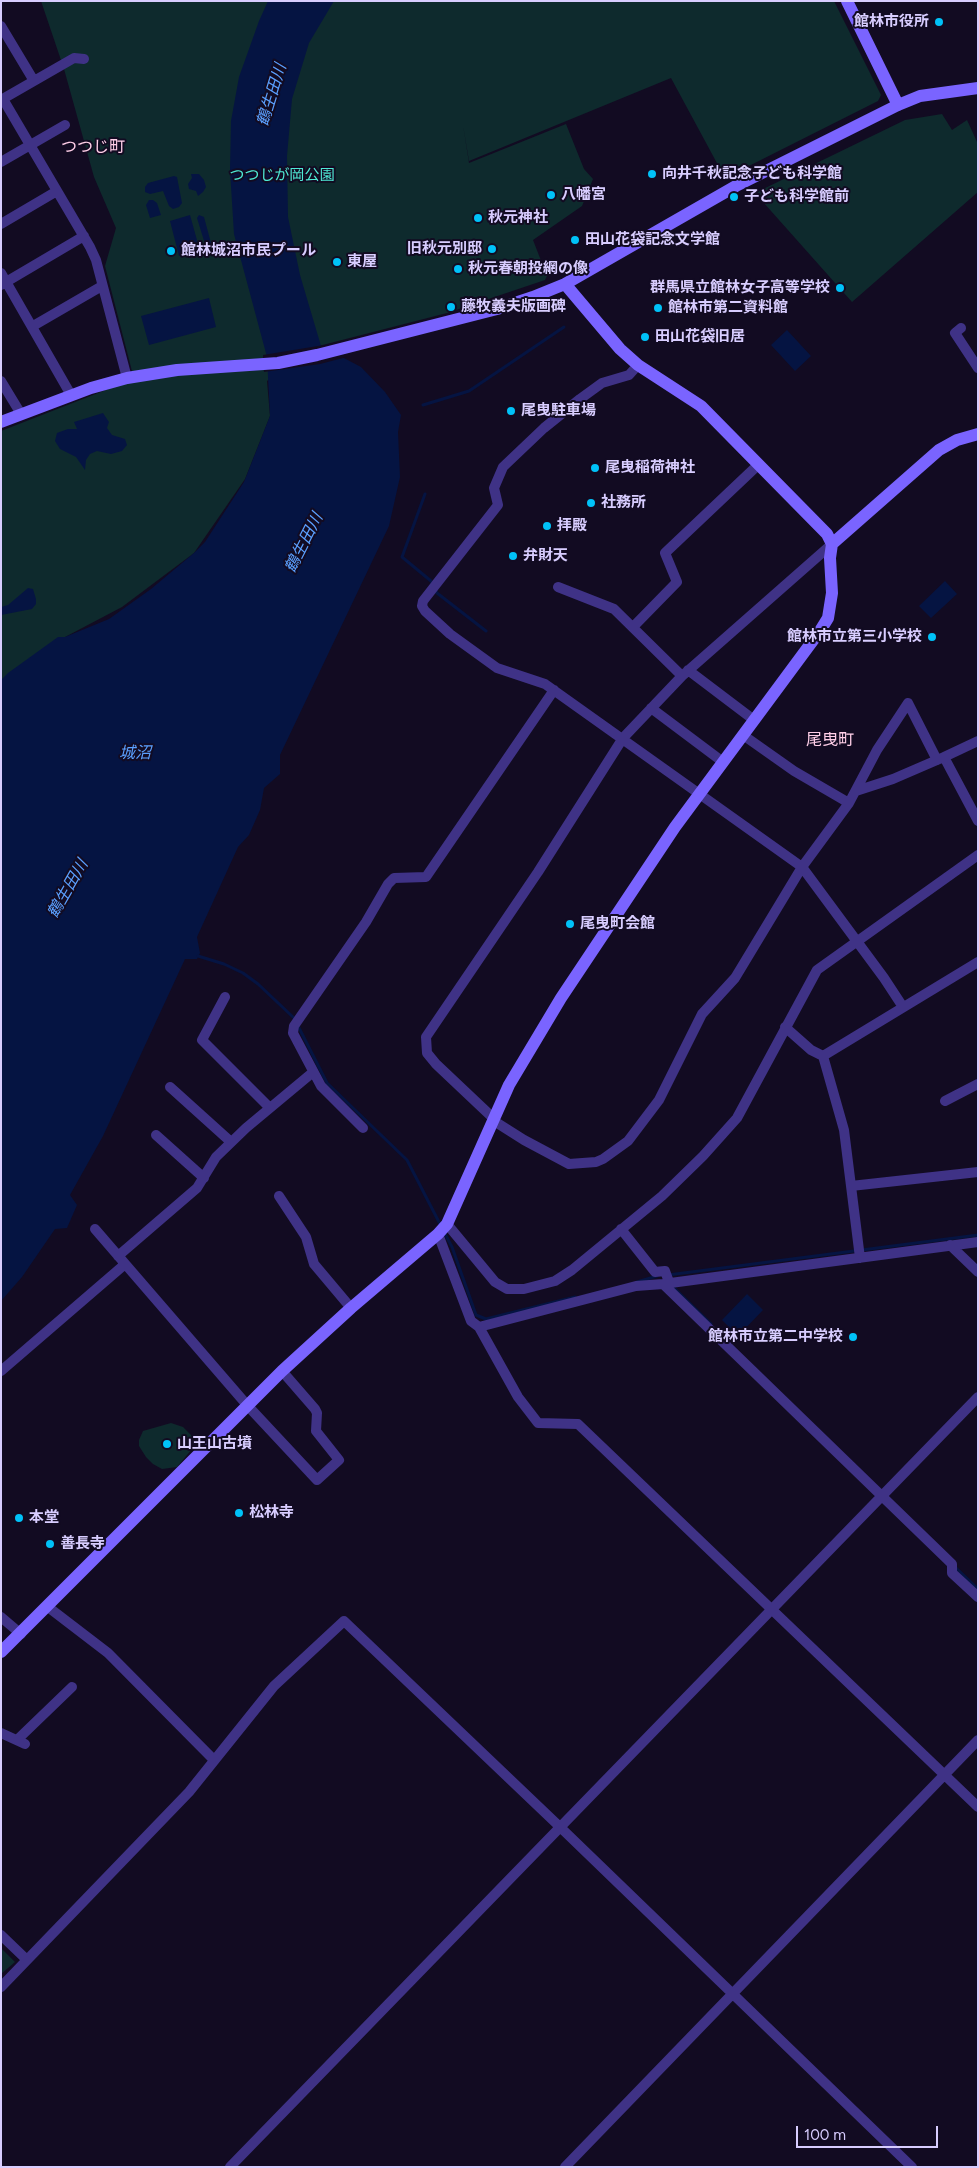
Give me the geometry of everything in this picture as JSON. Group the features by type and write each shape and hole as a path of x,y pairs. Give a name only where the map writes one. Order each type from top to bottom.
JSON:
{"street":[{"path":"847,1 898,105"},
{"path":"1,26 34,82"},
{"path":"84,59 74,58 2,100 31,145 96,260 127,378"},
{"path":"1,422 72,395 127,378 177,370 246,367 278,363 348,348 498,309 565,284 736,186 898,105 920,96 978,88"},
{"path":"1,162 65,125"},
{"path":"1,224 57,191"},
{"path":"72,395 33,326 3,280 84,236"},
{"path":"1,1652 282,1371 447,1224 516,1072 561,998 699,793 828,618 832,593 830,558 832,544 827,534 701,406 638,365 615,344 565,284"},
{"path":"33,326 102,286"},
{"path":"961,328 955,333 978,368"},
{"path":"638,365 629,375 602,383 580,399 544,428 503,467 494,488 498,505 423,601 422,606 443,628 497,668 545,684 802,867 903,1007"},
{"path":"1,381 21,414"},
{"path":"978,434 957,440 939,450 685,673 622,738 538,872 426,1037 427,1053 494,1121 569,1164 596,1162 619,1148 645,1121 660,1100 702,1014 734,978 802,867 849,803 877,750 908,703 978,821"},
{"path":"633,627 677,582 665,553 758,464"},
{"path":"558,588 614,609 685,673 754,720"},
{"path":"363,1128 328,1095 312,1073 293,1033 297,1022 366,922 388,884 394,878 426,877 554,690"},
{"path":"651,708 723,762"},
{"path":"743,735 794,771 849,803"},
{"path":"856,791 893,779 978,741"},
{"path":"447,1224 495,1282 507,1289 524,1289 555,1281 572,1270 662,1196 703,1156 737,1118 817,970 978,854"},
{"path":"823,1056 978,962"},
{"path":"225,997 202,1040 270,1108"},
{"path":"786,1027 812,1050 823,1056 844,1130 860,1258"},
{"path":"118,1256 197,1188 216,1157 231,1142 312,1073"},
{"path":"945,1101 978,1084"},
{"path":"170,1087 231,1142"},
{"path":"156,1135 204,1178"},
{"path":"851,1186 978,1172"},
{"path":"279,1196 306,1237 314,1264 351,1308"},
{"path":"94,1229 247,1405 317,1480 339,1460 316,1431 317,1413 315,1409 282,1371"},
{"path":"621,1229 655,1272 665,1271 666,1283 952,1564 952,1573 978,1597"},
{"path":"438,1234 471,1321 479,1327 518,1397 538,1423 578,1424 978,1807"},
{"path":"479,1327 636,1286 978,1242"},
{"path":"950,1245 978,1272"},
{"path":"1,1372 124,1265"},
{"path":"230,2167 978,1397"},
{"path":"48,1607 108,1653 214,1760"},
{"path":"1,1616 21,1634"},
{"path":"1,1987 189,1792 274,1686 344,1621 912,2167"},
{"path":"1,1734 21,1742 72,1687"},
{"path":"565,2167 978,1740"},
{"path":"1,1935 27,1960"}],"green space":[{"name":"つつじが岡公園","path":"41,1 834,1 881,95 878,101 725,178 671,78 469,161 463,125 469,163 566,124 584,169 593,179 582,206 533,240 547,276 545,280 447,313 307,349 267,381 270,416 245,479 194,553 122,607 65,637 1,686 1,431 134,379 105,266 116,228 94,177 64,69"},
{"path":"942,114 952,130 967,120 978,144 978,192 852,302 755,193 905,120"},
{"path":"171,1423 183,1427 193,1437 192,1449 177,1467 162,1469 146,1457 139,1446 139,1440 143,1431"},
{"path":"1,1948 15,1962 1,1974"}],"water":[{"name":"城沼","path":"268,1 334,1 309,43 292,99 287,156 288,217 300,275 321,346 361,367 385,392 401,415 398,432 400,477 389,526 280,755 280,774 264,788 260,810 249,835 238,847 197,937 200,953 197,959 185,959 103,1136 70,1195 77,1205 67,1228 55,1229 22,1277 1,1301 1,680 58,637 65,637 109,619 151,589 194,553 205,542 244,482 270,416 267,357 234,234 230,170 231,121 239,77"},
{"path":"191,174 199,174 204,180 206,187 198,196 196,191 189,189 188,184 192,178"},
{"path":"174,176 177,177 182,203 179,207 173,209 169,206 163,191 150,194 145,192 145,187 148,183"},
{"path":"149,200 157,203 161,215 150,218 146,205"},
{"path":"190,215 200,251 179,256 170,221"},
{"path":"199,215 204,217 211,243 210,246 205,244 197,218"},
{"path":"209,298 216,327 149,345 141,316"},
{"path":"787,330 811,356 795,371 771,345"},
{"path":"103,413 109,422 107,428 112,435 125,439 127,445 122,451 111,454 97,451 90,454 86,460 85,470 76,457 60,449 55,441 57,433 68,429 77,429 74,422"},
{"path":"945,581 957,594 931,618 919,606"},
{"path":"28,588 33,589 36,599 36,604 32,609 1,615 1,607 8,605"},
{"path":"747,1294 763,1310 738,1336 722,1320"}],"pier":[{"path":"324,345 347,357 320,364 264,372 263,355"}],"waterway":[{"path":"423,405 469,391 564,327"},
{"path":"425,494 402,557 431,581 437,593 486,631"},
{"path":"198,956 224,964 243,973 258,984 294,1018 327,1083 407,1160 441,1226"},
{"path":"444,1232 452,1247 476,1315 486,1319 575,1297"},
{"path":"668,1275 978,1235"},
{"path":"637,1282 657,1276"},
{"path":"671,1285 711,1324"},
{"path":"955,1567 978,1589"}],"place":[{"name":"館林市役所","path":"939,22"},
{"name":"向井千秋記念子ども科学館","path":"652,174"},
{"name":"八幡宮","path":"551,195"},
{"name":"子ども科学館前","path":"734,197"},
{"name":"秋元神社","path":"478,218"},
{"name":"田山花袋記念文学館","path":"575,240"},
{"name":"旧秋元別邸","path":"492,249"},
{"name":"館林城沼市民プール","path":"171,251"},
{"name":"東屋","path":"337,262"},
{"name":"秋元春朝投網の像","path":"458,269"},
{"name":"群馬県立館林女子高等学校","path":"840,288"},
{"name":"藤牧義夫版画碑","path":"451,307"},
{"name":"館林市第二資料館","path":"658,308"},
{"name":"田山花袋旧居","path":"645,337"},
{"name":"尾曳駐車場","path":"511,411"},
{"name":"尾曳稲荷神社","path":"595,468"},
{"name":"社務所","path":"591,503"},
{"name":"拝殿","path":"547,526"},
{"name":"弁財天","path":"513,556"},
{"name":"館林市立第三小学校","path":"932,637"},
{"name":"尾曳町会館","path":"570,924"},
{"name":"館林市立第二中学校","path":"853,1337"},
{"name":"山王山古墳","path":"167,1444"},
{"name":"松林寺","path":"239,1513"},
{"name":"本堂","path":"19,1518"},
{"name":"善長寺","path":"50,1544"}],"district":[{"name":"つつじ町","path":"93,147"},
{"name":"尾曳町","path":"830,740"}],"water label":[{"name":"鶴生田川","path":"272,95"},
{"name":"鶴生田川","path":"304,543"},
{"name":"鶴生田川","path":"68,889"}]}
